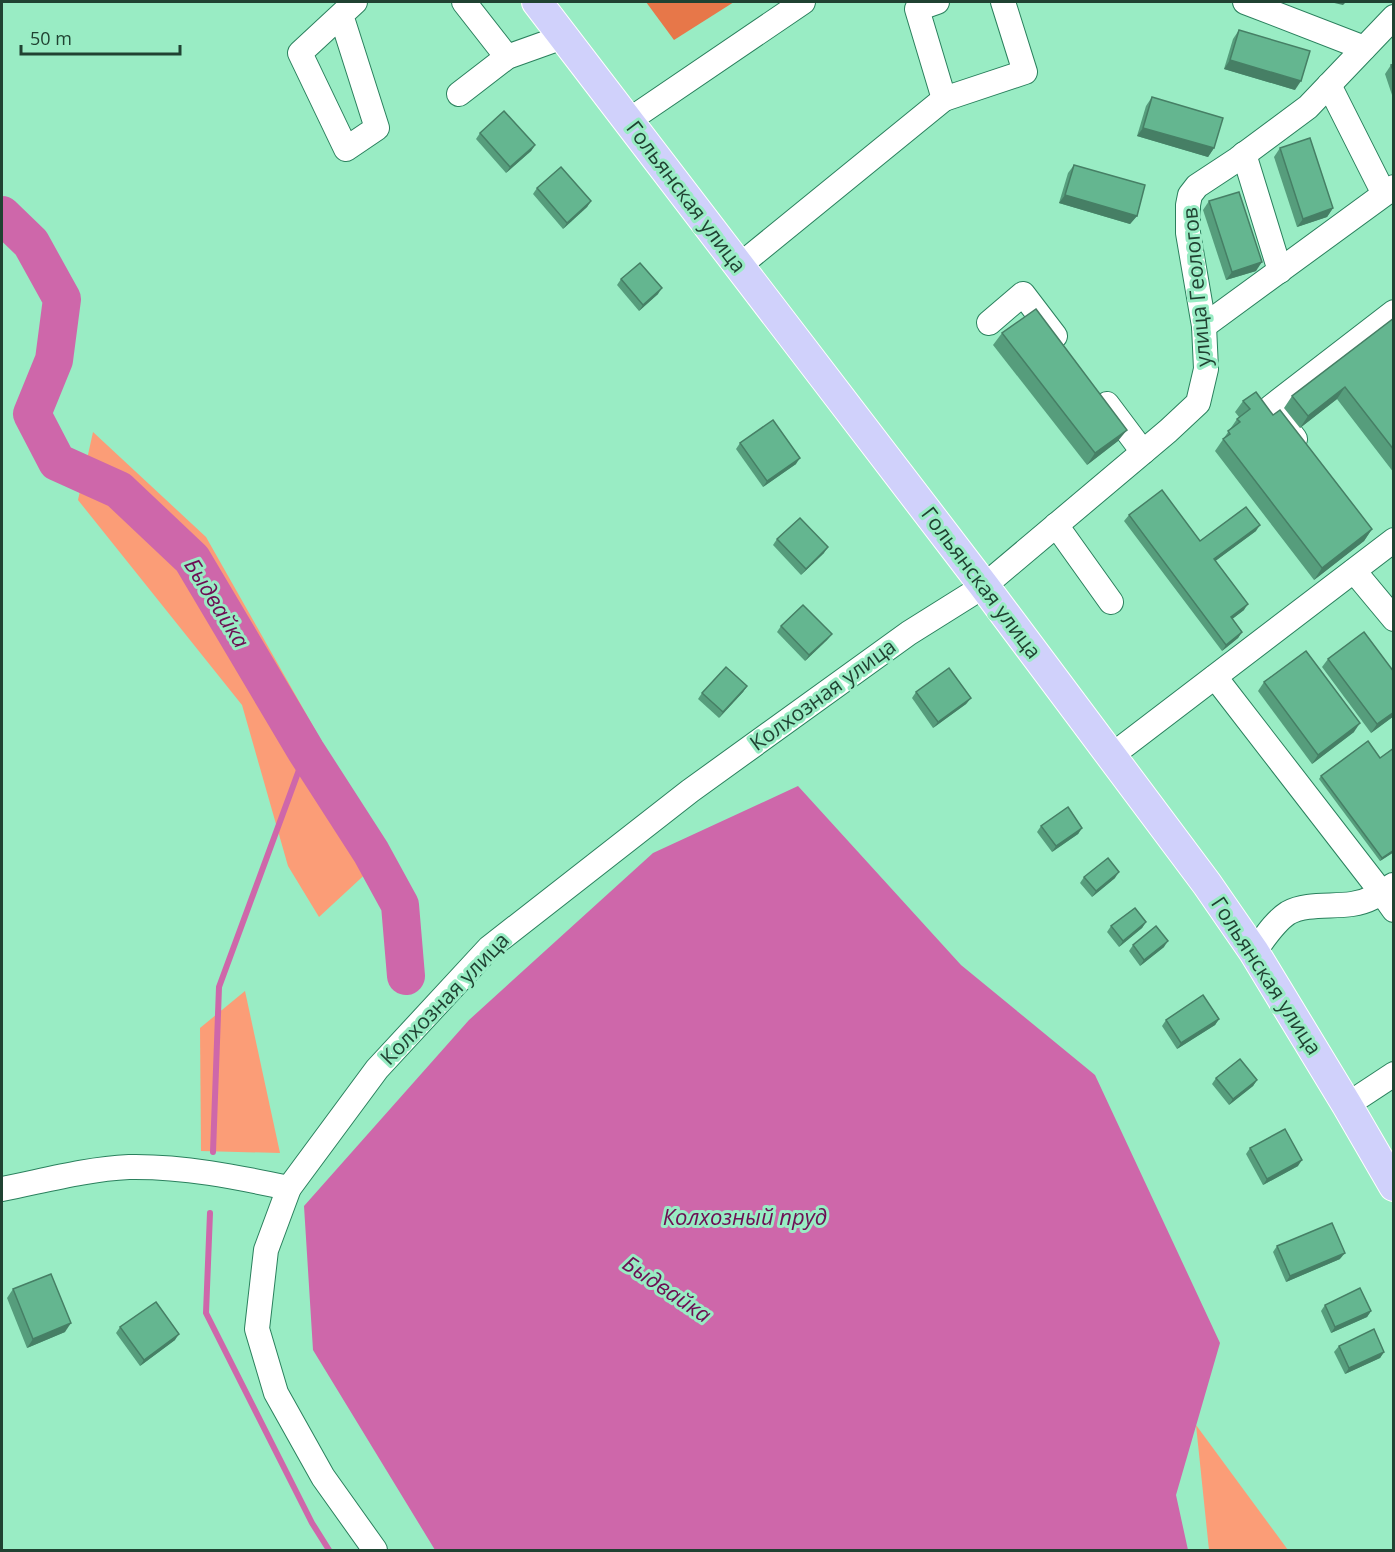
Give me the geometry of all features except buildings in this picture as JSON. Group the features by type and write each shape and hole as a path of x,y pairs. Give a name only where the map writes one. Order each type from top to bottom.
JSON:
{"main road":[{"name":"Гольянская улица","path":"537,2 984,586 1207,884 1254,952 1394,1186"}],"street":[{"path":"464,2 507,57"},
{"path":"628,121 803,2"},
{"path":"937,2 917,9 944,99"},
{"path":"739,266 944,99 1025,72 1003,2"},
{"path":"1245,2 1364,48"},
{"path":"348,8 377,128 346,149 300,53 348,8"},
{"name":"улица Геологов","path":"984,586 1168,431 1197,403 1206,369 1204,326 1188,233 1190,195 1197,186 1308,107 1393,17"},
{"path":"459,94 507,57 563,37"},
{"path":"1204,326 1389,190 1329,85"},
{"path":"1244,154 1280,270"},
{"path":"989,323 1023,294 1066,350"},
{"path":"1312,460 1271,407 1394,312"},
{"path":"1094,387 1143,452"},
{"path":"1056,525 1111,602"},
{"path":"1112,756 1354,571 1380,541"},
{"path":"1354,571 1394,619"},
{"name":"Колхозная улица","path":"375,1551 323,1477 276,1393 257,1329 266,1250 289,1188 377,1069 489,948 690,791 909,633 984,586"},
{"path":"1215,677 1390,896"},
{"path":"1254,952 1275,925 1288,914 1302,908 1354,904 1390,896"},
{"path":"1347,1104 1394,1074"},
{"path":"2,1189 85,1172 130,1167 179,1169 234,1176 289,1188"}],"shaded area":[{"path":"646,2 734,2 674,40"},
{"path":"93,432 206,537 386,855 319,917 288,866 242,705 78,500"},
{"path":"245,991 280,1153 201,1151 200,1028"},
{"path":"1196,1425 1288,1550 1209,1550"}],"water":[{"name":"Колхозный пруд","path":"798,786 961,965 1095,1075 1220,1343 1176,1495 1188,1550 435,1550 313,1350 304,1206 469,1020 653,853"}],"waterway":[{"name":"Быдвайка","path":"2,215 31,243 62,299 54,360 32,414 57,462 119,490 192,559 306,751 371,852 400,905 406,976"},
{"path":"213,1152 219,987 306,751"},
{"path":"210,1213 206,1313 312,1523 329,1550"}]}
